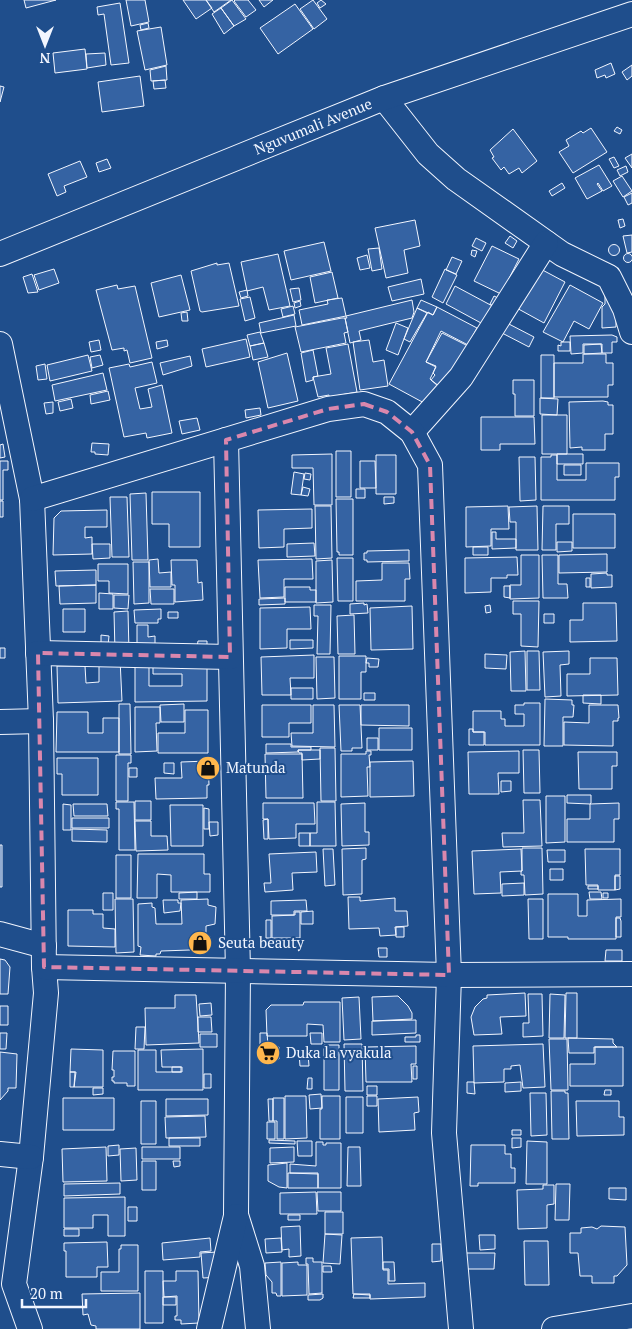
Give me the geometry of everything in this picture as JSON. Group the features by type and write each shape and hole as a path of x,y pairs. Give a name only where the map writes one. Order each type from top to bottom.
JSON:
{"street":[{"name":"Nguvumali Avenue","path":"0,254 384,98 632,14"},
{"path":"384,98 428,154 456,179 562,254 609,277 625,309 632,332"},
{"path":"412,432 461,376 546,243"},
{"path":"0,344 32,499 41,721 46,993 31,1157 14,1284 30,1329"},
{"path":"32,499 328,409 364,404 387,412 412,432 430,465 449,975 444,1133 460,1329"},
{"path":"209,1329 236,1215 238,971 226,440"},
{"path":"38,653 230,656"},
{"path":"0,722 41,721"},
{"path":"0,934 44,956 238,971 449,975 632,974"},
{"path":"0,1154 31,1157"},
{"path":"236,1215 252,1266 258,1329"},
{"path":"554,1329 632,1316"}],"highlighted area":[{"path":"364,404 387,412 412,432 430,465 449,975 44,967 38,653 230,657 226,440 328,409"}],"building":[{"path":"24,0 56,0 26,8"},
{"path":"126,0 145,0 149,22 131,26"},
{"path":"183,0 206,0 212,8 196,19"},
{"path":"206,0 231,0 214,12"},
{"path":"232,0 246,19 234,26 221,8"},
{"path":"235,0 248,0 256,10 246,17"},
{"path":"259,0 273,0 264,7"},
{"path":"313,0 327,19 314,29 300,9"},
{"path":"321,0 326,4 320,8 317,3"},
{"path":"120,3 129,63 111,65 104,14 98,15 97,7"},
{"path":"295,4 313,29 278,54 260,28"},
{"path":"221,8 234,26 224,34 212,14"},
{"path":"148,23 149,28 141,30 140,25"},
{"path":"161,27 167,65 145,70 137,31"},
{"path":"85,49 87,69 55,73 53,53"},
{"path":"105,53 106,65 87,68 86,54"},
{"path":"611,63 615,74 606,78 605,75 597,78 595,70"},
{"path":"632,65 632,76 627,80 622,72"},
{"path":"166,66 167,80 151,81 150,70"},
{"path":"140,76 144,106 102,112 98,82"},
{"path":"165,80 166,88 154,89 153,81"},
{"path":"0,86 4,87 0,102"},
{"path":"617,127 622,130 620,134 614,131"},
{"path":"591,128 607,152 573,173 559,152 569,146 566,140 581,131 583,133"},
{"path":"513,129 537,161 522,173 519,168 509,174 504,167 501,170 492,158 494,157 490,150"},
{"path":"632,154 632,168 625,158"},
{"path":"614,157 619,166 614,168 609,159"},
{"path":"107,159 111,168 99,172 96,163"},
{"path":"80,161 87,177 64,186 66,192 57,196 48,174"},
{"path":"599,165 612,186 603,191 598,183 602,191 587,199 575,178"},
{"path":"626,166 628,172 620,176 617,170"},
{"path":"622,176 632,191 623,197 613,181"},
{"path":"562,183 565,188 552,196 549,191"},
{"path":"632,193 632,203 628,205 624,197"},
{"path":"623,219 625,226 620,228 618,220"},
{"path":"415,220 420,246 404,250 408,273 386,278 375,228"},
{"path":"632,235 632,252 627,253 623,236"},
{"path":"510,236 517,241 513,248 505,243"},
{"path":"476,238 486,243 482,251 472,246"},
{"path":"324,242 331,271 291,280 284,251"},
{"path":"614,244 620,250 614,256 608,250"},
{"path":"492,246 519,259 501,294 474,281"},
{"path":"379,248 382,269 372,271 368,249"},
{"path":"472,250 477,251 475,257 471,255"},
{"path":"278,254 290,306 269,310 263,287 247,291 241,262"},
{"path":"628,254 632,258 628,262 624,258"},
{"path":"367,255 370,268 360,270 357,258"},
{"path":"452,257 462,261 456,274 446,270"},
{"path":"217,263 217,265 229,263 239,306 202,312 200,311 191,271"},
{"path":"535,266 565,282 544,323 513,306"},
{"path":"54,269 59,283 39,290 34,275"},
{"path":"445,269 457,275 443,303 432,297"},
{"path":"332,272 338,298 315,303 310,277"},
{"path":"32,274 38,292 28,293 23,277"},
{"path":"181,275 190,310 159,317 151,283"},
{"path":"421,279 424,294 392,301 388,287"},
{"path":"117,285 118,289 135,286 152,358 130,363 127,350 124,351 124,348 112,350 96,290"},
{"path":"570,285 603,303 589,329 574,321 563,342 543,332"},
{"path":"455,286 498,309 481,323 446,304"},
{"path":"299,288 301,300 293,302 290,289"},
{"path":"247,290 248,296 241,298 239,292"},
{"path":"605,295 614,295 616,327 602,328 602,307 605,304"},
{"path":"494,296 504,301 499,309 490,304"},
{"path":"250,297 255,318 245,321 240,299"},
{"path":"342,298 346,316 302,325 299,310 328,304 327,300"},
{"path":"412,300 414,312 412,318 359,331 361,340 350,343 346,316"},
{"path":"421,300 437,307 433,315 417,308"},
{"path":"300,301 301,306 295,308 294,303"},
{"path":"293,306 295,314 283,317 281,309"},
{"path":"437,307 477,328 468,345 441,331 426,362 436,367 430,379 439,387 426,404 389,384 428,312 433,315"},
{"path":"417,308 427,313 410,342 404,339"},
{"path":"187,312 188,321 182,321 181,313"},
{"path":"294,315 296,326 261,333 259,323"},
{"path":"345,318 348,332 344,333 346,343 301,352 295,327"},
{"path":"396,323 408,328 398,355 386,350"},
{"path":"507,323 534,337 529,347 502,333"},
{"path":"260,332 264,343 250,346 247,335"},
{"path":"442,333 472,348 439,386 431,380 435,375 433,373 436,366 426,362"},
{"path":"612,335 617,337 617,342 612,342 612,353 602,353 602,344 583,344 583,353 571,354 570,336"},
{"path":"246,339 250,357 206,367 202,349"},
{"path":"99,340 101,350 91,352 89,342"},
{"path":"167,340 168,346 157,349 156,342"},
{"path":"369,340 373,362 384,360 388,386 360,390 353,342"},
{"path":"561,342 570,342 570,351 558,351 558,345 561,346"},
{"path":"264,343 268,357 253,360 250,346"},
{"path":"348,344 357,392 318,397 313,377 331,374 326,348"},
{"path":"601,344 602,353 584,354 584,345"},
{"path":"313,350 318,376 306,382 301,353"},
{"path":"287,353 298,401 268,408 258,362"},
{"path":"583,354 606,354 606,363 613,363 613,385 608,385 608,397 554,397 554,363 583,363"},
{"path":"88,355 92,371 50,381 47,365"},
{"path":"100,355 103,365 92,368 90,357"},
{"path":"541,355 554,355 554,398 541,398"},
{"path":"190,356 192,366 163,375 160,363"},
{"path":"152,362 157,383 135,388 140,409 152,407 148,389 162,385 172,433 147,438 146,433 124,437 109,368 129,364 130,367"},
{"path":"45,364 47,379 38,380 36,366"},
{"path":"103,373 107,390 55,401 52,385"},
{"path":"513,380 534,380 534,416 515,416"},
{"path":"108,391 110,400 91,404 90,395"},
{"path":"540,398 558,399 557,415 540,414"},
{"path":"71,399 73,408 60,411 58,402"},
{"path":"53,402 53,413 46,414 44,403"},
{"path":"569,402 608,402 608,405 613,405 613,434 605,434 605,450 582,450 582,447 570,448"},
{"path":"260,408 261,415 246,418 245,410"},
{"path":"542,415 567,415 567,454 542,454"},
{"path":"481,417 534,417 535,444 500,444 500,450 481,450"},
{"path":"197,418 200,430 182,434 179,421"},
{"path":"92,443 109,444 108,455 91,452"},
{"path":"3,444 5,457 0,458 0,445"},
{"path":"336,451 351,451 351,497 336,497"},
{"path":"332,454 332,505 314,505 313,468 292,468 292,455"},
{"path":"557,454 583,454 583,464 557,464"},
{"path":"376,455 396,455 396,494 376,494"},
{"path":"551,455 557,455 557,480 586,480 586,463 619,463 619,477 615,477 615,500 541,500 541,457 551,457"},
{"path":"519,457 535,457 536,500 520,501"},
{"path":"0,461 8,461 8,470 3,470 3,500 0,500"},
{"path":"360,461 375,461 376,488 360,488"},
{"path":"564,465 581,465 581,475 564,475"},
{"path":"294,472 304,474 301,495 291,494"},
{"path":"305,473 311,474 310,480 304,479"},
{"path":"303,487 310,489 308,496 301,495"},
{"path":"356,489 365,489 365,498 356,498"},
{"path":"152,492 200,492 200,547 169,547 169,524 152,524"},
{"path":"146,493 148,560 132,560 130,494"},
{"path":"110,497 127,497 129,557 112,557"},
{"path":"384,497 394,497 394,503 384,504"},
{"path":"336,499 353,499 353,555 339,555 339,552 337,552"},
{"path":"0,501 3,501 3,517 0,517"},
{"path":"315,506 331,506 332,558 316,559"},
{"path":"508,506 509,529 491,529 491,546 466,547 466,507"},
{"path":"537,506 538,550 516,550 516,522 510,522 509,507"},
{"path":"543,506 569,506 569,524 556,524 556,550 542,550"},
{"path":"312,509 312,528 284,529 284,547 259,548 258,510"},
{"path":"107,510 107,527 85,527 85,538 92,537 92,554 53,555 54,518 61,511"},
{"path":"573,514 615,514 615,548 573,548"},
{"path":"492,532 496,532 496,539 516,539 516,548 492,549"},
{"path":"557,542 572,542 572,551 557,552"},
{"path":"314,543 315,556 287,557 287,544"},
{"path":"92,544 110,544 110,558 93,559"},
{"path":"473,547 488,547 488,555 473,555"},
{"path":"409,550 409,561 367,562 367,560 364,560 364,553 367,553 367,551"},
{"path":"607,554 607,572 559,573 559,555"},
{"path":"521,555 539,555 539,598 510,599 510,585 521,585"},
{"path":"542,555 558,555 558,584 567,584 568,598 543,598"},
{"path":"517,557 518,575 507,575 507,578 491,578 491,592 465,593 465,558"},
{"path":"337,558 353,558 353,601 338,601"},
{"path":"158,559 159,573 171,572 171,587 150,587 149,560"},
{"path":"312,559 313,579 284,579 284,597 260,598 258,560"},
{"path":"171,560 197,560 198,583 202,582 203,600 175,602 175,585 172,585"},
{"path":"332,560 333,602 316,603 316,561"},
{"path":"133,562 149,562 149,603 134,604"},
{"path":"382,563 409,563 410,579 405,579 405,601 356,601 356,581 382,580"},
{"path":"98,564 128,564 128,594 109,593 109,581 98,581"},
{"path":"96,570 96,585 56,586 55,571"},
{"path":"607,573 607,575 612,575 612,587 591,588 591,574"},
{"path":"586,578 590,578 590,587 586,587"},
{"path":"96,585 96,603 60,604 59,586"},
{"path":"504,586 510,586 510,598 504,597"},
{"path":"285,587 310,587 310,590 316,590 316,602 285,602"},
{"path":"150,589 174,589 174,604 151,604"},
{"path":"99,593 113,594 113,609 99,609"},
{"path":"114,595 129,595 128,609 114,608"},
{"path":"285,598 285,604 259,605 259,599"},
{"path":"513,601 539,601 538,647 521,646 521,614 513,614"},
{"path":"364,603 364,605 367,604 368,613 350,614 350,604"},
{"path":"583,603 616,603 617,641 570,642 570,620 583,620"},
{"path":"314,605 331,605 330,654 317,654 318,616 314,616"},
{"path":"490,605 491,612 486,613 485,606"},
{"path":"412,606 413,649 371,650 370,608"},
{"path":"310,607 311,629 287,629 287,648 260,649 260,608"},
{"path":"63,609 85,609 85,632 63,632"},
{"path":"161,609 161,619 158,619 158,623 135,623 134,610"},
{"path":"128,611 129,652 115,652 114,612"},
{"path":"168,612 178,612 178,618 168,618"},
{"path":"544,614 554,614 554,623 544,623"},
{"path":"354,615 355,654 338,654 337,616"},
{"path":"137,625 148,625 148,637 155,636 155,651 137,652"},
{"path":"101,635 109,636 108,646 101,645"},
{"path":"290,640 313,640 313,648 290,649"},
{"path":"198,641 207,641 207,648 197,647"},
{"path":"0,648 5,648 5,658 0,658"},
{"path":"525,651 526,691 511,691 510,652"},
{"path":"527,651 539,651 540,690 527,690"},
{"path":"569,651 569,664 560,665 561,696 545,697 543,652"},
{"path":"485,654 507,655 506,669 485,668"},
{"path":"314,655 314,678 290,678 291,695 262,695 261,657"},
{"path":"339,656 366,656 366,672 361,672 361,699 339,699"},
{"path":"316,657 334,657 335,698 317,699"},
{"path":"367,658 379,659 378,667 369,667 369,663 366,663"},
{"path":"590,658 617,658 618,695 567,696 567,674 590,674"},
{"path":"120,659 122,701 58,703 57,666 85,666 86,683 99,682 99,660"},
{"path":"135,659 149,659 149,686 182,686 182,674 153,674 153,660 207,660 207,701 135,702"},
{"path":"291,688 313,688 313,699 291,699"},
{"path":"364,693 375,693 375,700 364,700"},
{"path":"583,695 601,695 601,704 583,703"},
{"path":"545,699 572,700 572,705 574,705 573,717 563,717 563,746 544,746"},
{"path":"524,703 540,703 540,745 485,745 485,732 473,732 473,711 501,711 501,719 505,719 505,726 524,726 524,714 515,714 515,705 524,705"},
{"path":"119,704 130,704 131,754 119,754"},
{"path":"184,704 184,722 161,722 160,705"},
{"path":"262,705 311,705 311,723 289,723 289,737 262,737"},
{"path":"313,705 334,705 335,747 292,746 291,733 313,733"},
{"path":"339,705 360,705 362,748 352,748 352,751 341,751"},
{"path":"361,705 409,705 409,726 361,725"},
{"path":"589,705 618,705 619,718 618,721 613,721 613,746 564,745 564,722 589,723"},
{"path":"135,707 160,707 160,723 156,723 157,751 135,752"},
{"path":"185,710 208,710 208,753 158,753 158,733 185,733"},
{"path":"57,712 88,712 88,733 103,733 103,718 119,718 119,752 56,752"},
{"path":"379,728 412,728 412,750 379,750"},
{"path":"469,729 473,729 473,732 484,732 484,745 469,745"},
{"path":"367,738 378,738 378,750 367,750"},
{"path":"266,744 291,744 291,747 311,747 311,750 266,753"},
{"path":"320,748 335,748 336,801 321,801"},
{"path":"298,750 320,750 320,759 302,760 302,753 299,753"},
{"path":"523,750 539,750 540,793 524,793"},
{"path":"366,751 371,751 371,755 369,755 370,767 367,767 368,796 341,797 341,754 366,754"},
{"path":"519,751 519,773 498,773 499,794 469,794 468,752"},
{"path":"578,752 617,752 617,766 612,766 612,789 579,789"},
{"path":"265,754 302,754 303,798 266,798"},
{"path":"116,755 131,755 131,763 128,763 128,801 116,801"},
{"path":"57,758 98,758 98,795 62,795 62,774 57,774"},
{"path":"208,761 209,785 207,785 207,798 156,799 155,778 182,778 181,762"},
{"path":"413,761 414,796 370,797 370,762"},
{"path":"164,763 174,763 174,774 164,773"},
{"path":"129,768 137,768 137,777 129,777"},
{"path":"501,781 511,781 511,791 501,792"},
{"path":"567,795 591,795 591,803 567,803"},
{"path":"546,796 565,796 565,842 546,843"},
{"path":"523,800 540,800 542,846 503,847 502,833 524,833"},
{"path":"135,801 151,801 151,820 135,820"},
{"path":"116,802 134,802 135,850 119,850 119,809 116,809"},
{"path":"317,802 335,802 336,846 310,846 310,833 317,833"},
{"path":"263,803 314,803 315,824 296,824 296,838 269,839 268,819 263,819"},
{"path":"365,803 365,832 369,832 369,845 342,846 341,804"},
{"path":"619,803 619,819 614,819 614,842 567,842 567,819 590,819 590,804"},
{"path":"63,804 71,805 71,830 63,830"},
{"path":"73,804 107,804 108,816 74,816"},
{"path":"170,805 203,805 203,846 171,846"},
{"path":"204,808 209,809 209,829 204,829"},
{"path":"72,818 109,818 109,828 72,828"},
{"path":"268,819 268,839 264,839 263,820"},
{"path":"135,821 151,821 151,836 167,836 168,850 136,851"},
{"path":"209,822 218,822 218,835 210,836"},
{"path":"72,829 107,830 107,842 72,841"},
{"path":"299,833 310,833 310,846 299,846"},
{"path":"0,845 2,845 2,887 0,887"},
{"path":"366,848 366,859 362,860 362,894 343,895 342,849"},
{"path":"522,848 542,848 543,894 525,895 524,875 521,875"},
{"path":"323,849 333,849 335,885 325,886"},
{"path":"521,849 522,871 500,872 501,893 474,894 472,851"},
{"path":"585,849 620,849 620,875 615,875 615,890 598,890 598,885 586,885"},
{"path":"547,850 565,850 565,862 548,862"},
{"path":"316,852 317,872 292,873 293,890 265,892 264,883 271,883 269,854"},
{"path":"138,854 204,854 204,874 210,874 210,892 171,892 171,875 157,874 157,898 137,898"},
{"path":"116,855 131,855 131,898 116,898"},
{"path":"550,869 563,869 563,880 550,880"},
{"path":"615,876 620,876 620,889 615,890"},
{"path":"524,883 524,895 502,896 502,884"},
{"path":"588,886 598,886 598,889 588,889"},
{"path":"197,892 197,899 179,899 179,893"},
{"path":"589,892 601,892 602,899 590,899"},
{"path":"103,893 113,893 113,910 103,910"},
{"path":"603,893 608,893 608,898 603,898"},
{"path":"548,894 578,894 578,916 587,916 587,900 621,899 621,917 616,917 616,939 548,937"},
{"path":"348,897 360,897 360,901 395,898 395,911 407,911 408,926 395,927 396,935 380,936 379,928 349,929"},
{"path":"115,899 133,899 134,952 116,953"},
{"path":"208,899 208,905 216,907 215,924 206,926 206,933 198,942 192,942 190,950 161,951 156,956 140,955 141,947 138,946 138,904 152,903 152,907 155,908 156,924 182,924 181,900"},
{"path":"528,899 543,899 543,939 529,939"},
{"path":"163,900 178,900 178,903 181,903 180,911 164,913"},
{"path":"306,900 307,911 294,911 294,915 271,915 271,901"},
{"path":"68,910 93,910 93,914 103,914 103,928 115,929 115,947 68,946"},
{"path":"313,911 313,924 301,924 301,912"},
{"path":"295,912 300,912 300,938 272,938 272,916 295,915"},
{"path":"616,918 620,918 621,921 621,937 616,937"},
{"path":"266,920 271,920 271,938 266,938"},
{"path":"396,927 404,927 404,937 396,937"},
{"path":"378,948 387,948 387,957 379,957"},
{"path":"606,950 622,950 622,961 605,961"},
{"path":"0,959 5,960 10,967 8,994 0,994"},
{"path":"525,993 526,1016 500,1017 502,1034 474,1035 471,1017 475,1007 483,999 487,998 487,995"},
{"path":"566,993 577,993 577,1038 565,1038"},
{"path":"528,994 542,994 543,1036 523,1037 523,1023 529,1023"},
{"path":"550,994 565,995 564,1038 549,1038"},
{"path":"175,995 196,995 199,1043 146,1045 145,1008 175,1008"},
{"path":"398,996 408,1006 412,1013 412,1019 373,1021 372,997"},
{"path":"359,997 361,1039 344,1040 342,998"},
{"path":"304,1002 340,1002 340,1042 324,1042 323,1025 307,1024 307,1036 267,1036 266,1010 271,1005 303,1005"},
{"path":"211,1003 212,1015 200,1016 199,1004"},
{"path":"0,1006 8,1006 8,1025 0,1025"},
{"path":"198,1017 211,1017 212,1032 198,1032"},
{"path":"416,1020 416,1033 372,1035 372,1021"},
{"path":"136,1027 145,1027 144,1049 135,1049"},
{"path":"0,1033 7,1033 6,1049 0,1049"},
{"path":"260,1033 267,1033 268,1045 260,1045"},
{"path":"310,1033 322,1033 322,1044 311,1044"},
{"path":"200,1034 217,1034 217,1047 200,1047"},
{"path":"416,1035 420,1035 420,1042 405,1042 405,1037 416,1037"},
{"path":"568,1038 613,1039 613,1043 617,1047 594,1047 594,1053 569,1053"},
{"path":"549,1039 567,1039 568,1090 551,1090"},
{"path":"344,1044 362,1044 363,1091 345,1091"},
{"path":"543,1044 545,1087 523,1088 520,1065 511,1066 511,1069 504,1069 504,1082 474,1083 473,1046"},
{"path":"324,1045 339,1045 339,1090 324,1090"},
{"path":"416,1046 416,1064 411,1064 412,1082 366,1082 365,1047"},
{"path":"266,1047 270,1047 270,1061 265,1061"},
{"path":"271,1047 279,1047 279,1059 271,1059"},
{"path":"595,1047 623,1047 623,1086 570,1086 570,1064 595,1064"},
{"path":"71,1049 103,1050 103,1087 74,1087 76,1072 70,1072"},
{"path":"203,1049 203,1090 138,1090 138,1050 156,1050 156,1072 182,1072 182,1067 162,1067 161,1050"},
{"path":"113,1051 135,1051 135,1086 127,1086 127,1083 114,1083 112,1081 112,1077 114,1077 114,1070 112,1070"},
{"path":"0,1052 17,1054 16,1088 8,1088 8,1091 0,1100"},
{"path":"299,1053 308,1053 309,1066 300,1066"},
{"path":"413,1066 417,1066 417,1079 413,1079"},
{"path":"172,1067 181,1067 181,1072 172,1072"},
{"path":"70,1072 75,1072 74,1087 70,1087"},
{"path":"204,1074 211,1074 211,1088 204,1088"},
{"path":"308,1078 312,1078 312,1089 307,1089"},
{"path":"467,1082 474,1082 475,1094 467,1093"},
{"path":"521,1082 521,1091 505,1092 505,1083"},
{"path":"367,1086 377,1086 377,1095 367,1095"},
{"path":"93,1088 103,1088 103,1094 93,1095"},
{"path":"605,1090 611,1090 611,1095 604,1095"},
{"path":"551,1091 565,1091 565,1093 568,1093 569,1139 552,1139"},
{"path":"530,1093 546,1093 547,1135 531,1136"},
{"path":"321,1094 322,1108 310,1109 309,1095"},
{"path":"285,1096 306,1096 307,1138 285,1139"},
{"path":"322,1096 340,1096 340,1139 320,1139"},
{"path":"367,1096 377,1096 377,1106 367,1106"},
{"path":"346,1097 363,1097 363,1133 346,1133"},
{"path":"418,1097 419,1112 414,1113 415,1130 379,1132 378,1099"},
{"path":"63,1098 114,1098 114,1130 63,1130"},
{"path":"273,1098 284,1098 284,1139 277,1139 277,1121 273,1121"},
{"path":"166,1099 208,1099 208,1115 166,1116"},
{"path":"268,1099 273,1099 273,1121 269,1121"},
{"path":"141,1101 156,1101 156,1144 141,1144"},
{"path":"576,1101 619,1101 619,1117 624,1117 624,1135 577,1136"},
{"path":"205,1116 206,1137 166,1138 165,1117"},
{"path":"267,1122 275,1122 275,1139 267,1139"},
{"path":"512,1130 521,1130 521,1135 512,1135"},
{"path":"169,1138 200,1138 200,1146 169,1146"},
{"path":"512,1138 521,1138 521,1147 512,1148"},
{"path":"269,1140 295,1141 295,1144 269,1143"},
{"path":"297,1141 312,1141 312,1156 298,1156"},
{"path":"527,1141 547,1142 547,1184 526,1184"},
{"path":"316,1142 323,1142 323,1145 326,1145 326,1143 341,1143 341,1188 318,1188 318,1173 290,1173 290,1164 316,1166"},
{"path":"119,1145 119,1155 108,1156 108,1146"},
{"path":"471,1145 505,1145 505,1154 511,1154 511,1168 515,1168 515,1183 478,1183 478,1186 470,1186"},
{"path":"106,1147 107,1181 63,1182 62,1149"},
{"path":"142,1147 180,1147 180,1159 142,1159"},
{"path":"294,1147 294,1162 270,1163 270,1148"},
{"path":"348,1147 360,1147 361,1186 347,1186"},
{"path":"136,1148 137,1180 121,1181 120,1149"},
{"path":"142,1161 156,1161 156,1190 142,1190"},
{"path":"173,1161 180,1161 180,1166 174,1167"},
{"path":"287,1163 287,1188 279,1187 268,1181 268,1165"},
{"path":"288,1173 318,1174 318,1188 288,1188"},
{"path":"120,1183 120,1194 64,1196 64,1184"},
{"path":"556,1184 570,1184 569,1220 555,1220"},
{"path":"543,1185 554,1185 554,1204 547,1205 547,1228 518,1229 517,1190 543,1189"},
{"path":"609,1188 626,1188 626,1200 609,1199"},
{"path":"316,1192 317,1214 280,1214 280,1193"},
{"path":"317,1192 341,1192 341,1211 318,1211"},
{"path":"125,1197 125,1236 108,1236 108,1215 93,1215 93,1228 64,1228 64,1198"},
{"path":"128,1207 137,1207 137,1221 128,1221"},
{"path":"325,1212 343,1212 343,1234 325,1234"},
{"path":"288,1215 300,1215 300,1220 288,1220"},
{"path":"300,1226 301,1256 289,1257 289,1249 282,1250 281,1227"},
{"path":"601,1226 625,1227 627,1265 617,1276 614,1276 614,1283 592,1283 592,1276 580,1276 578,1253 570,1253 570,1233 581,1233 581,1228 592,1227 597,1229"},
{"path":"64,1229 79,1229 79,1236 64,1236"},
{"path":"325,1234 342,1235 340,1264 323,1263"},
{"path":"479,1235 495,1235 495,1249 480,1250"},
{"path":"382,1237 383,1270 388,1270 388,1284 425,1283 425,1297 370,1299 370,1294 353,1294 351,1238"},
{"path":"210,1238 211,1251 200,1252 200,1257 163,1260 162,1243"},
{"path":"281,1238 282,1252 266,1253 265,1239"},
{"path":"524,1241 548,1241 549,1285 525,1285"},
{"path":"107,1242 108,1267 97,1267 97,1277 66,1277 66,1251 64,1251 64,1243"},
{"path":"432,1244 441,1244 441,1261 432,1262"},
{"path":"121,1245 138,1245 138,1291 101,1291 101,1272 119,1272 119,1249 121,1249"},
{"path":"217,1252 220,1277 203,1278 201,1253"},
{"path":"466,1253 495,1253 494,1269 466,1269"},
{"path":"306,1258 313,1258 313,1262 322,1262 322,1293 309,1294"},
{"path":"281,1262 281,1296 277,1296 276,1293 272,1293 272,1282 266,1275 265,1263"},
{"path":"298,1262 298,1265 307,1265 307,1295 282,1296 282,1263"},
{"path":"383,1262 394,1262 395,1281 389,1281 389,1269 383,1269"},
{"path":"323,1266 331,1266 332,1272 323,1272"},
{"path":"145,1271 163,1271 163,1323 145,1323"},
{"path":"176,1271 198,1271 199,1323 181,1324 181,1320 175,1320 175,1316 177,1316 177,1296 164,1297 163,1281 176,1281"},
{"path":"140,1293 140,1329 96,1329 96,1326 91,1325 88,1314 83,1315 82,1294"},
{"path":"323,1294 323,1298 320,1300 308,1300 308,1295"},
{"path":"354,1294 370,1295 370,1298 353,1298"},
{"path":"163,1297 176,1297 176,1305 163,1305"}],"place":[{"name":"Matunda","path":"208,768"},
{"name":"Seuta beauty","path":"200,943"},
{"name":"Duka la vyakula","path":"268,1053"}]}
